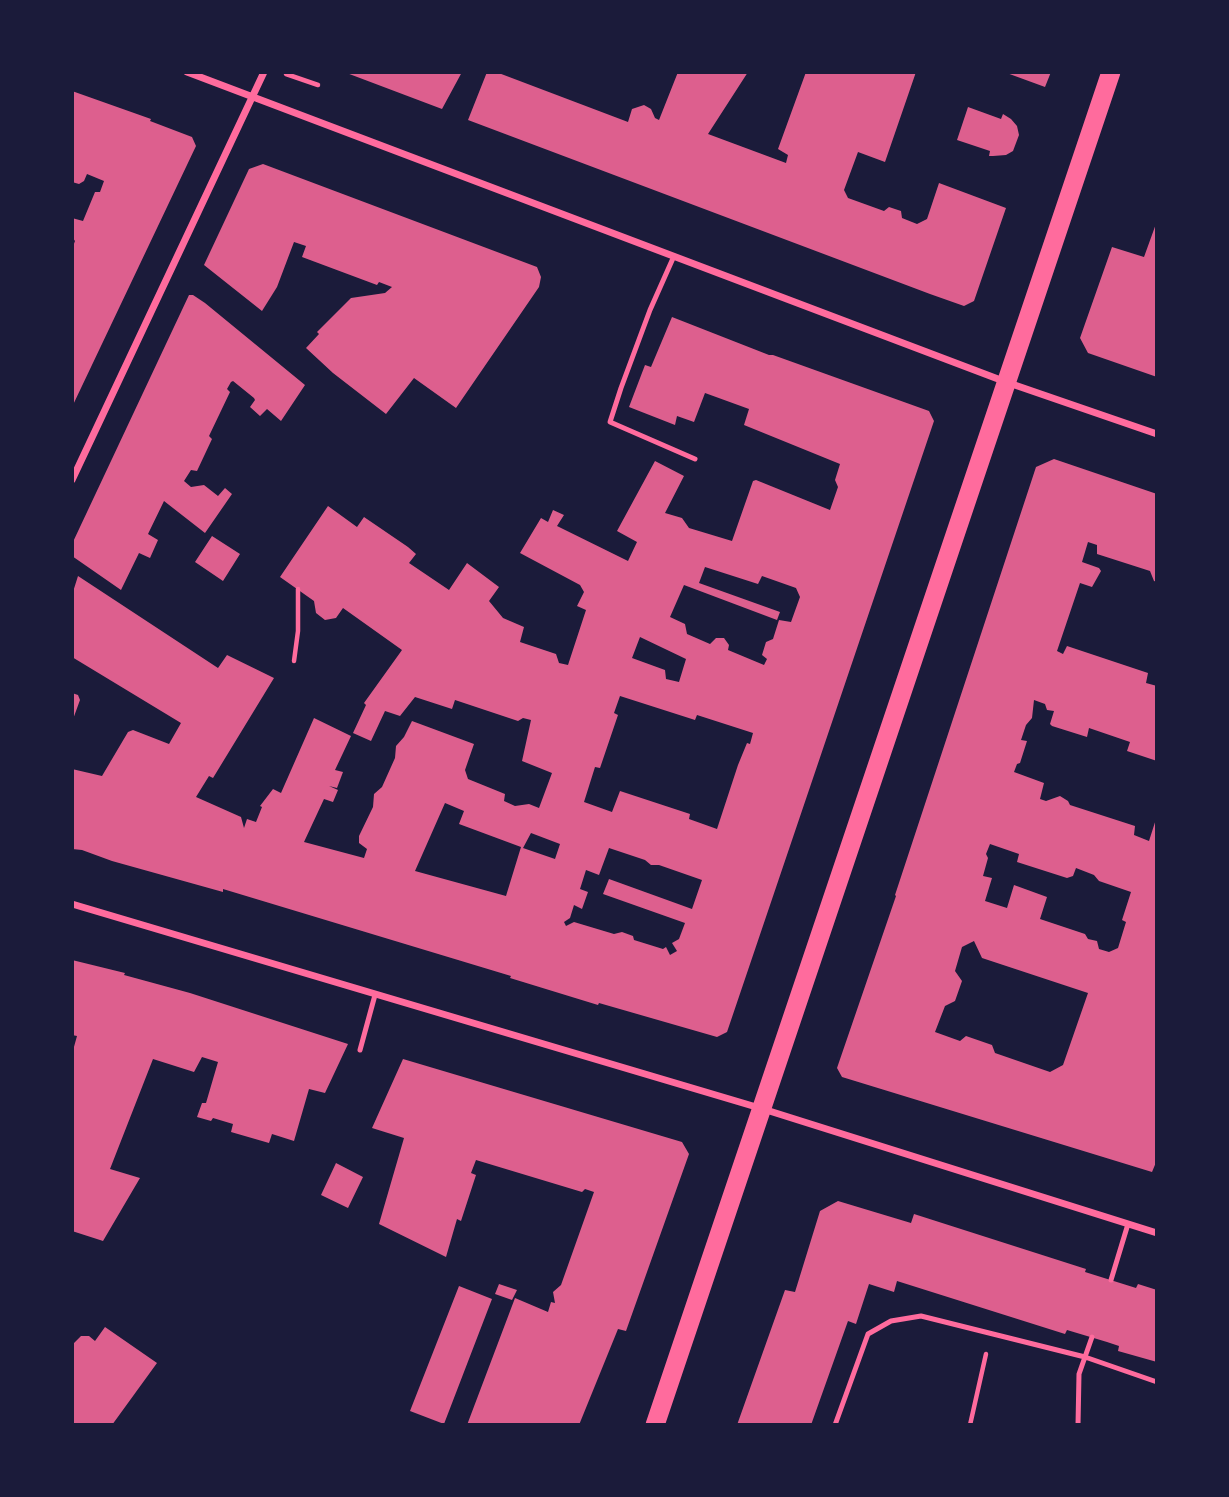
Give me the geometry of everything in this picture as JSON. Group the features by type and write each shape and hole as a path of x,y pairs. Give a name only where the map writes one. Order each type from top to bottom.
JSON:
{"highway":[{"path":"655,1425 1111,72"}],"street":[{"path":"187,72 1006,382 1157,434"},
{"path":"72,480 264,72"},
{"path":"72,904 762,1109 1157,1233"}],"lane":[{"path":"674,256 650,310 610,422 695,459"},
{"path":"360,1050 374,995"},
{"path":"1111,1280 1128,1224"},
{"path":"835,1425 868,1334 891,1321 921,1316 1084,1357 1157,1381"},
{"path":"1078,1425 1079,1374 1092,1337"}],"path":[{"path":"279,72 318,85"},
{"path":"294,661 299,590"},
{"path":"970,1425 990,1332"}],"building":[{"path":"344,72 462,72 442,109"},
{"path":"487,72 496,72 628,122 632,109 644,105 651,109 659,120 678,72 748,72 708,134 786,163 788,155 778,149 806,72 916,72 885,162 858,152 844,190 848,198 884,211 889,207 901,211 902,218 917,224 927,219 939,183 1006,208 974,301 964,306 930,294 468,120"},
{"path":"1004,72 1051,72 1045,87"},
{"path":"72,91 151,119 150,121 192,137 196,146 72,407 72,249 75,241 72,237 72,218 83,221 95,192 100,192 104,181 87,174 79,184 72,182"},
{"path":"968,107 1001,119 1003,114 1011,119 1017,126 1019,135 1013,151 1006,155 989,156 990,151 957,140"},
{"path":"263,164 537,267 541,277 539,287 456,408 414,378 386,414 333,373 306,348 319,334 317,332 351,298 385,293 392,287 379,282 377,285 302,257 306,246 294,242 277,287 262,311 204,265 249,169"},
{"path":"1157,221 1157,377 1088,353 1080,338 1112,247 1144,257"},
{"path":"189,295 205,303 305,385 281,421 267,409 260,416 250,407 254,398 231,382 227,389 230,392 209,436 212,439 197,471 191,470 184,481 191,487 204,485 218,496 225,488 232,494 205,533 164,501 148,534 158,540 150,558 139,553 121,590 72,556 72,544"},
{"path":"672,317 769,355 929,411 934,421 727,1032 717,1037 599,1003 598,1005 223,889 223,892 72,849 72,769 102,776 128,732 133,730 169,744 181,723 72,657 72,595 78,576 218,668 227,655 274,678 213,778 209,776 196,797 241,817 244,828 247,819 256,822 262,807 260,806 273,789 281,793 314,718 351,736 335,770 343,772 337,788 329,786 338,790 333,802 324,799 304,842 364,858 367,849 359,843 359,836 373,807 374,794 382,787 395,758 396,746 412,721 474,744 465,770 468,779 505,794 504,801 515,806 529,804 539,808 552,773 522,761 531,720 523,718 518,721 455,700 452,709 415,697 400,716 385,711 371,741 353,733 366,705 364,703 402,650 343,608 336,618 325,620 316,613 314,601 280,577 328,506 357,527 364,517 408,547 416,554 409,563 449,590 467,563 499,587 489,601 503,618 524,627 520,642 556,654 559,663 568,665 586,610 577,606 584,592 580,585 520,553 541,518 548,522 553,510 564,515 557,526 628,561 637,542 617,531 655,461 684,476 665,513 682,518 689,528 732,541 753,481 756,480 830,510 838,487 835,480 840,464 744,425 749,409 705,393 694,422 677,416 675,425 629,407 645,365 651,367","holes":["705,567 758,584 762,576 796,588 800,597 791,622 779,620 773,639 766,642 762,655 767,659 764,665 728,650 729,645 724,638 716,638 710,644 687,634 685,624 670,617 684,585 777,620 780,612 699,583","640,637 686,659 679,682 666,679 665,670 632,658","620,696 695,720 697,715 753,733 738,765 717,829 689,819 690,814 620,791 612,812 584,802 595,767 600,768 618,715 614,713","445,803 464,811 459,824 521,847 506,896 415,871","531,833 560,844 555,859 523,848","609,848 645,860 651,865 659,865 702,880 692,909 609,879 603,894 685,923 679,939 672,943 677,951 670,955 666,947 663,949 634,940 633,936 622,932 614,934 574,922 566,926 564,922 570,918 574,905 582,909 588,892 580,889 586,870 599,875"]},
{"path":"1054,459 1157,494 1157,582 1150,571 1097,554 1097,545 1088,542 1082,562 1101,571 1092,587 1080,583 1057,651 1063,654 1067,646 1148,673 1146,683 1157,686 1157,761 1127,751 1130,742 1089,728 1087,737 1052,726 1050,724 1054,711 1047,710 1045,704 1034,700 1032,718 1026,725 1021,740 1027,741 1014,772 1044,783 1040,799 1046,801 1060,796 1070,805 1135,826 1134,835 1149,841 1157,816 1157,1160 1152,1172 842,1077 837,1068 1036,467","holes":["990,844 1019,854 1017,862 1067,878 1073,876 1076,868 1094,875 1099,881 1131,892 1122,920 1126,922 1118,948 1109,952 1099,949 1097,941 1088,939 1085,934 1040,919 1047,897 1014,885 1007,908 985,901 992,878 983,876","974,941 982,958 1088,993 1063,1065 1050,1072 995,1053 992,1045 966,1036 960,1041 935,1032 945,1006 955,1001 962,981 955,971 962,947"]},
{"path":"212,536 240,554 223,581 195,562"},
{"path":"72,693 78,695 80,700 72,722"},
{"path":"72,960 125,973 124,975 190,993 348,1044 325,1093 309,1089 294,1141 272,1134 269,1143 231,1132 233,1124 197,1117 202,1103 206,1103 218,1062 202,1057 194,1072 153,1059 110,1169 140,1178 103,1241 72,1231 72,1054 77,1036 72,1035"},
{"path":"403,1059 682,1142 689,1154 626,1331 618,1329 579,1425 467,1425 515,1298 548,1312 551,1302 555,1303 553,1292 561,1285 594,1192 585,1189 582,1192 476,1160 471,1173 476,1175 461,1221 457,1219 446,1257 379,1224 404,1138 372,1128"},
{"path":"336,1163 363,1177 348,1208 321,1195"},
{"path":"838,1201 911,1223 914,1214 1086,1269 1085,1272 1136,1288 1138,1284 1157,1290 1157,1362 1118,1351 1119,1346 1107,1342 1067,1330 1065,1334 897,1281 894,1292 869,1284 856,1324 848,1321 811,1425 737,1425 785,1290 795,1292 820,1211"},
{"path":"499,1284 517,1290 512,1300 495,1294"},
{"path":"459,1286 492,1299 444,1424 410,1411"},
{"path":"105,1327 157,1363 112,1425 72,1425 72,1345 81,1336 89,1336 95,1341"}]}
